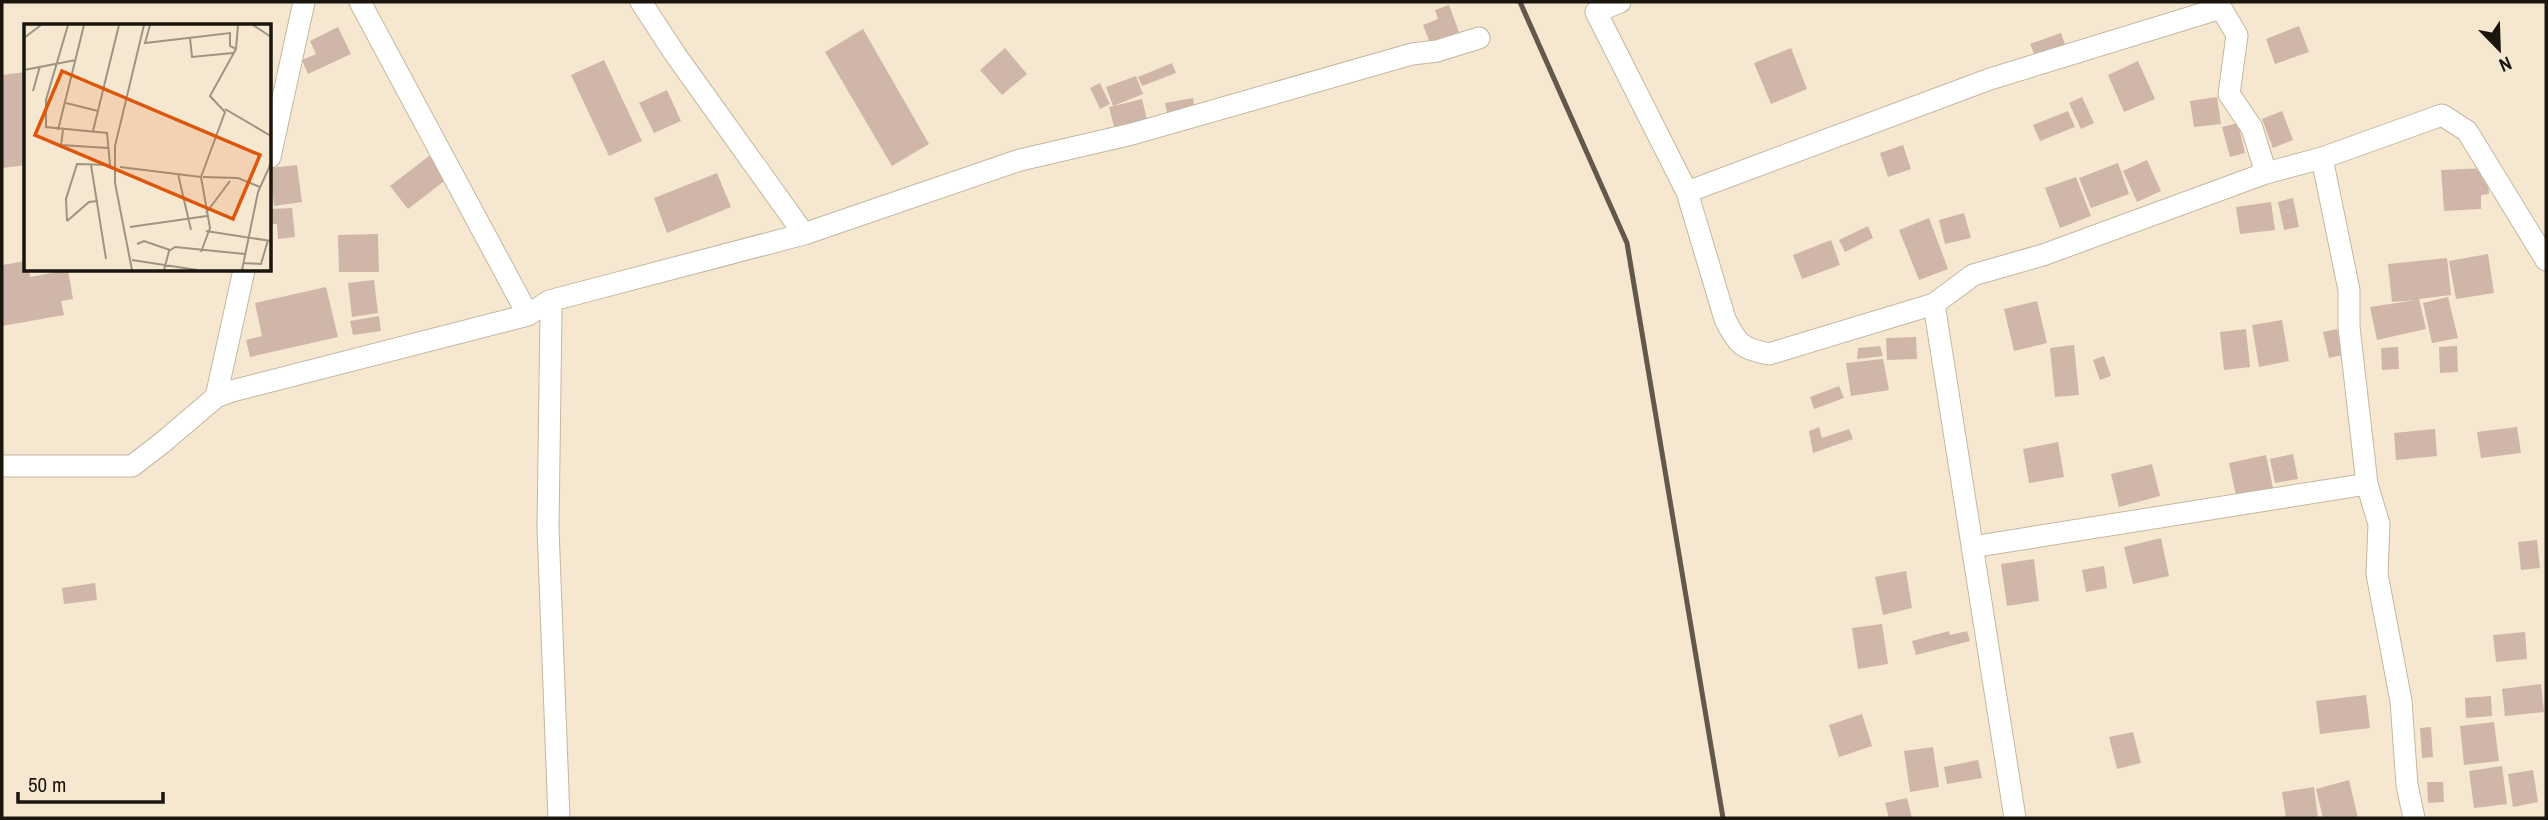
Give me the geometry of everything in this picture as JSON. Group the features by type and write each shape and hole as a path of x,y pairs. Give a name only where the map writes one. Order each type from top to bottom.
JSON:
{"street":[{"path":"271,152 304,2"},
{"path":"360,2 528,315"},
{"path":"640,2 804,234"},
{"path":"1620,2 1596,12 1687,192 1725,319 1734,338 1748,350 1769,354 1934,304 1973,275 2043,255 2266,173 2322,158 2442,115 2467,131 2546,260"},
{"path":"1687,192 1990,79 2221,8 2237,36 2230,94 2252,128 2266,173"},
{"path":"2,466 132,466 216,397 232,390 528,315 549,301 804,234 1020,160 1144,131 1412,54 1437,51 1479,38"},
{"path":"2322,158 2350,290 2349,327 2367,484 2379,524 2377,574 2402,701 2407,785 2414,818"},
{"path":"216,397 244,271"},
{"path":"549,301 548,528 559,818"},
{"path":"1934,304 2015,818"},
{"path":"1972,547 2367,484"}],"building":[{"path":"1449,5 1459,32 1430,43 1423,25 1438,19 1435,10"},
{"path":"2299,26 2309,52 2275,64 2266,39"},
{"path":"338,27 351,54 308,74 302,60 316,54 310,41"},
{"path":"863,29 929,144 892,166 825,52"},
{"path":"2061,33 2066,47 2036,58 2030,44"},
{"path":"1005,48 1027,74 1002,95 980,70"},
{"path":"1791,48 1807,89 1771,104 1754,63"},
{"path":"604,60 642,141 609,156 571,75"},
{"path":"2138,61 2155,99 2124,112 2108,75"},
{"path":"1172,63 1176,73 1142,86 1138,77"},
{"path":"24,72 24,165 2,168 2,75"},
{"path":"1136,76 1143,94 1113,106 1106,87"},
{"path":"1100,83 1110,104 1100,109 1090,88"},
{"path":"667,90 681,121 654,133 639,103"},
{"path":"2082,97 2094,123 2081,129 2069,103"},
{"path":"2217,97 2221,124 2194,127 2190,101"},
{"path":"1193,98 1195,112 1168,117 1165,103"},
{"path":"1142,99 1147,119 1114,127 1109,107"},
{"path":"2068,111 2075,127 2040,141 2033,125"},
{"path":"2282,111 2293,140 2273,148 2262,119"},
{"path":"2238,123 2245,153 2230,157 2222,127"},
{"path":"1903,145 1911,169 1888,177 1880,153"},
{"path":"429,156 447,179 408,209 390,186"},
{"path":"2147,160 2161,191 2137,202 2123,171"},
{"path":"2118,163 2129,194 2091,208 2079,178"},
{"path":"297,165 302,202 274,206 271,168"},
{"path":"2487,168 2489,194 2481,195 2481,209 2444,211 2441,170"},
{"path":"717,173 731,207 667,233 654,198"},
{"path":"2076,177 2091,216 2060,228 2045,188"},
{"path":"2293,198 2299,227 2284,230 2278,202"},
{"path":"2271,202 2275,230 2240,234 2236,207"},
{"path":"292,208 295,237 278,239 277,224 271,224 271,209"},
{"path":"1964,213 1971,238 1945,244 1939,220"},
{"path":"1929,218 1948,269 1919,280 1899,230"},
{"path":"1868,226 1873,238 1845,252 1839,240"},
{"path":"378,234 379,272 339,272 338,235"},
{"path":"1831,240 1840,265 1802,279 1793,255"},
{"path":"2488,254 2494,293 2456,299 2449,261"},
{"path":"2447,258 2451,295 2419,299 2426,329 2377,340 2370,307 2416,300 2392,302 2388,264"},
{"path":"24,261 24,271 29,271 30,277 68,271 73,299 61,301 64,315 2,326 2,265"},
{"path":"374,280 378,313 352,317 348,283"},
{"path":"326,287 338,337 250,357 246,340 262,336 255,303"},
{"path":"2448,297 2458,338 2432,343 2423,303"},
{"path":"2037,301 2047,343 2014,351 2004,309"},
{"path":"379,316 381,331 353,335 350,321"},
{"path":"2282,320 2289,361 2259,367 2252,325"},
{"path":"2246,329 2250,367 2224,370 2220,332"},
{"path":"2337,329 2342,355 2329,358 2323,332"},
{"path":"1916,337 1917,359 1887,360 1886,338"},
{"path":"2074,345 2079,395 2055,397 2050,348"},
{"path":"1880,346 1883,356 1857,359 1858,348"},
{"path":"2457,346 2458,372 2440,373 2439,347"},
{"path":"2398,347 2399,369 2382,370 2381,348"},
{"path":"2104,356 2111,376 2100,380 2093,360"},
{"path":"1883,359 1889,390 1851,396 1846,363"},
{"path":"1839,386 1844,398 1814,409 1810,397"},
{"path":"1819,427 1822,438 1849,429 1853,439 1813,453 1809,431"},
{"path":"2517,427 2521,453 2481,458 2477,432"},
{"path":"2435,429 2437,456 2396,460 2394,433"},
{"path":"2058,442 2064,477 2029,483 2023,449"},
{"path":"2293,454 2298,479 2275,483 2270,459"},
{"path":"2266,455 2273,488 2236,496 2229,463"},
{"path":"2152,464 2160,496 2119,507 2111,474"},
{"path":"2161,538 2169,576 2133,584 2124,547"},
{"path":"2537,540 2540,568 2521,570 2518,542"},
{"path":"2034,559 2039,601 2007,606 2001,564"},
{"path":"2104,566 2107,588 2086,592 2082,570"},
{"path":"1906,571 1912,608 1883,615 1875,577"},
{"path":"95,583 97,600 64,604 62,588"},
{"path":"1882,624 1888,664 1858,669 1852,628"},
{"path":"1949,631 1950,635 1967,631 1970,641 1916,655 1912,641"},
{"path":"2525,632 2527,659 2496,662 2493,635"},
{"path":"2541,684 2544,712 2505,716 2502,689"},
{"path":"2366,695 2370,728 2320,734 2316,701"},
{"path":"2491,696 2492,716 2466,718 2465,698"},
{"path":"1862,714 1872,746 1839,757 1829,725"},
{"path":"2494,722 2499,761 2464,765 2460,726"},
{"path":"2431,727 2433,757 2422,758 2420,728"},
{"path":"2133,732 2141,763 2117,769 2109,737"},
{"path":"1933,747 1939,787 1910,792 1904,751"},
{"path":"1978,760 1982,778 1947,784 1944,767"},
{"path":"2502,766 2507,804 2474,808 2469,771"},
{"path":"2533,770 2538,802 2513,807 2508,774"},
{"path":"2349,780 2358,818 2323,818 2316,789"},
{"path":"2427,782 2443,782 2444,802 2428,803"},
{"path":"2314,787 2318,818 2286,818 2282,792"},
{"path":"1907,798 1912,818 1889,818 1885,803"}],"railway":[{"path":"1520,2 1627,243 1723,818"}]}
